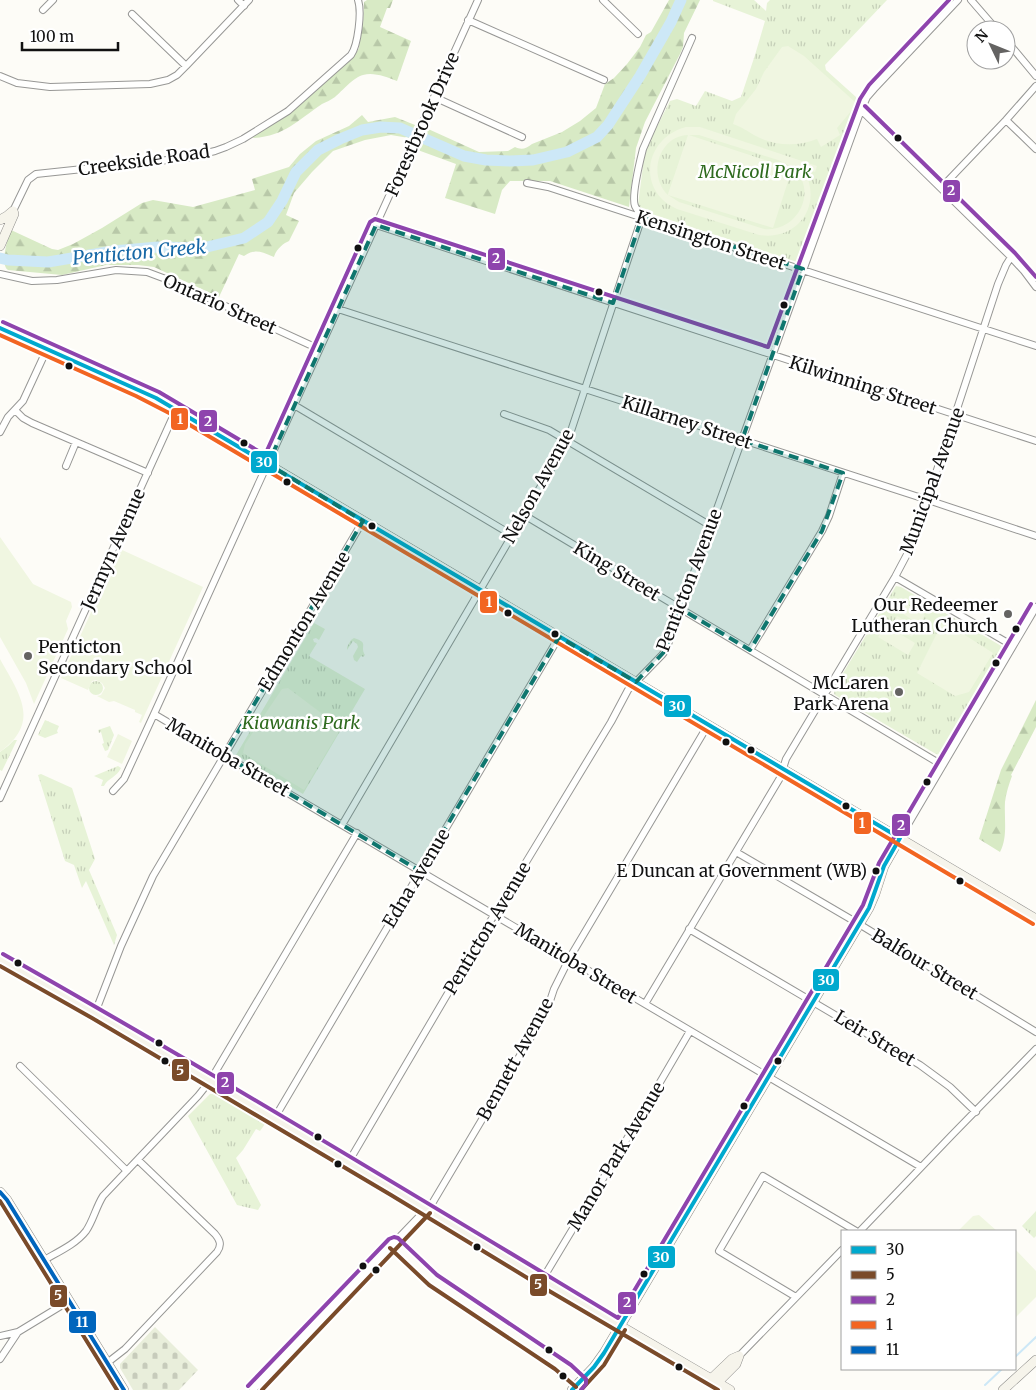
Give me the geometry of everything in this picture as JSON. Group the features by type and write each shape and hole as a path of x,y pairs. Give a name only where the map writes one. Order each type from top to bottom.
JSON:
{"street":[{"path":"43,10 53,0"},
{"path":"238,0 244,6"},
{"path":"0,76 17,83 50,87 150,84 168,80 177,75 249,0"},
{"name":"Forestbrook Drive","path":"113,791 124,779 154,714 478,0"},
{"path":"604,0 638,34"},
{"name":"Penticton Avenue","path":"348,1163 628,690 662,655 667,646 861,110 874,89 958,0"},
{"path":"971,0 988,20"},
{"name":"Creekside Road","path":"13,211 23,188 32,176 42,173 199,155 226,147 243,139 288,111 351,55 356,41 360,6 358,1"},
{"path":"132,14 186,66"},
{"path":"468,20 604,80"},
{"path":"642,217 635,206 634,199 642,149 692,38"},
{"path":"1016,52 1036,76"},
{"path":"941,188 1036,86"},
{"path":"434,97 522,137"},
{"path":"861,110 1011,257 1036,287"},
{"path":"1006,120 1036,149"},
{"name":"Kensington Street","path":"527,183 548,187 642,217 1036,346"},
{"path":"0,220 13,211"},
{"path":"0,246 14,214 13,211"},
{"name":"Nelson Avenue","path":"342,825 568,440 642,217"},
{"name":"Kilwinning Street","path":"376,225 1036,441"},
{"name":"Municipal Avenue","path":"645,1004 780,778 786,759 895,577 913,543 984,328 1006,265 1011,257"},
{"name":"Ontario Street","path":"0,274 32,281 57,280 116,270 147,272 171,281 320,349"},
{"name":"Killarney Street","path":"338,309 1036,536"},
{"path":"0,328 139,390 176,410 1036,919"},
{"path":"0,432 6,421 23,402 47,349"},
{"path":"294,405 512,535"},
{"path":"15,410 28,421 148,474"},
{"name":"Jermyn Avenue","path":"0,798 176,410"},
{"path":"504,414 549,430 568,440 711,526"},
{"path":"66,466 76,442"},
{"path":"750,650 822,531 843,473"},
{"name":"King Street","path":"524,515 942,765"},
{"name":"Edmonton Avenue","path":"95,1014 121,946 153,876 363,521"},
{"path":"895,577 1013,646"},
{"path":"572,1390 599,1361 813,1002 872,901 884,866 1036,608"},
{"name":"Edna Avenue","path":"274,1119 559,637"},
{"name":"Manitoba Street","path":"154,714 921,1167"},
{"name":"Bennett Avenue","path":"253,1390 432,1202 547,1010 554,989 569,959 708,725"},
{"path":"44,1260 81,1237 103,1196 210,1081 357,834"},
{"name":"Balfour Street","path":"736,852 859,924 1036,1032"},
{"name":"Leir Street","path":"690,929 920,1065 950,1087 976,1112"},
{"path":"0,959 210,1081 620,1327 730,1390"},
{"name":"Manor Park Avenue","path":"542,1280 690,1031"},
{"path":"859,1230 1036,1049"},
{"path":"20,1066 127,1171"},
{"path":"107,1363 125,1349 221,1246 208,1227 138,1160"},
{"path":"796,1297 719,1251 764,1176 856,1230"},
{"path":"0,1192 7,1200 124,1390"},
{"path":"714,1381 732,1358 740,1356 841,1251"},
{"path":"0,1336 18,1332 69,1301"},
{"path":"0,1359 18,1332"},
{"path":"1009,1388 1036,1360"}],"highlighted area":[{"path":"642,217 803,269 742,440 843,473 822,531 750,650 681,609 664,652 636,682 559,637 420,871 224,755 363,521 268,464 376,225 613,303"}],"green space":[{"path":"367,0 393,0 390,8 387,8 380,27 411,41 397,81 376,75 367,74 360,76 335,97 283,131 265,137 252,137 286,116 353,58 359,48 364,2"},
{"path":"669,0 700,0 684,33 683,47 680,54 645,122 636,148 629,207 550,181 510,181 502,190 495,214 445,198 456,164 415,149 426,128 479,152 508,151 515,147 524,148 562,132 596,108 605,84 614,78 640,47"},
{"name":"McNicoll Park","path":"713,0 754,0 766,11 767,3 770,0 887,0 825,65 826,70 856,97 858,102 801,260 797,262 640,210 638,205 645,150 670,101 677,99 696,106 705,91 732,101 741,97 765,21"},
{"path":"788,46 804,56 855,102 852,110 837,128 840,135 821,147 817,139 809,142 785,144 761,139 733,124 736,114 756,89 764,72 782,47"},
{"path":"362,115 368,122 395,117 415,125 409,138 391,135 365,140 333,151 294,193 286,215 299,221 289,241 278,249 274,257 259,252 252,252 244,256 239,254 219,297 154,267 106,265 62,275 8,270 6,267 5,252 11,230 58,250 102,228 142,203 153,200 193,207 255,190 252,179 289,167 300,154 316,141 349,126"},
{"path":"686,127 700,127 817,166 815,172 803,169 809,182 811,194 809,206 804,217 796,226 786,232 773,235 759,235 677,209 664,201 655,190 651,178 650,165 654,153 661,142 672,133","holes":["688,135 668,195 662,187 657,167 663,149 678,137","689,135 699,135 789,165 802,179 804,200 800,210 786,225 775,229 764,229 679,202 668,195 773,228 792,169"]},
{"name":"Penticton Secondary School","path":"0,537 33,584 71,602 72,607 66,621 68,629 34,704 26,683 0,637"},
{"path":"120,549 203,587 141,723 139,722 142,715 135,712 135,710 97,696 101,695 105,688 102,683 96,680 92,681 88,690 61,678"},
{"path":"896,586 901,587 1003,647 940,755 834,693 834,688"},
{"path":"905,603 925,615 919,624 900,612"},
{"path":"897,616 917,628 912,637 892,625"},
{"path":"943,621 993,653 969,692 955,696 917,673"},
{"name":"Kiawanis Park","path":"314,623 325,629 319,640 313,639 317,643 309,656 365,689 303,794 236,755"},
{"path":"885,625 915,643 908,655 878,637"},
{"path":"354,638 363,643 365,655 361,656 357,662 353,656 358,647 357,644 353,641 347,650 351,640"},
{"path":"0,659 20,696 23,719 20,730 13,741 0,752"},
{"path":"93,681 99,681 103,688 99,695 93,695 89,691 89,685"},
{"path":"288,688 341,728 304,790 243,753 245,744 282,689"},
{"path":"1036,700 1036,727 1011,775 1005,802 1005,834 1000,852 979,839 1001,770"},
{"path":"45,720 59,726 58,733 45,738 38,735"},
{"path":"110,726 114,735 108,750 105,751 101,732 99,733 98,730"},
{"path":"118,734 132,741 122,764 107,757"},
{"path":"14,740 17,740 2,771 0,770 0,752"},
{"path":"118,766 121,768 117,773 104,786 101,786 103,780 94,776"},
{"path":"41,774 72,788 95,859 89,870 117,935 114,945 86,881 82,888 74,865 65,861 38,775"},
{"path":"210,1094 214,1094 265,1124 260,1131 256,1129 236,1158 261,1205 258,1210 237,1205 188,1116"},
{"path":"1036,1211 1036,1236 1034,1238 1022,1226"},
{"path":"979,1215 996,1230 959,1230 973,1216"},
{"path":"1016,1250 1036,1271 1036,1297 1016,1317"},
{"path":"155,1327 198,1370 179,1390 133,1390 120,1368 120,1364"}],"waterway":[{"name":"Penticton Creek","path":"0,258 48,262 113,251 158,247 203,248 244,238 268,222 282,201 296,172 318,150 362,130 381,127 400,128 464,156 486,160 533,160 567,152 597,137 608,125 640,76 671,22 681,0"},
{"path":"1016,1356 1036,1337"},
{"path":"985,1385 1001,1370"}],"transit line":[{"name":"2","path":"3,322 159,392 265,455 370,222 375,219 768,347 860,99 869,85 949,0"},
{"name":"2","path":"865,106 1015,253 1036,277"},
{"name":"30","path":"0,328 156,398 900,838"},
{"name":"1","path":"0,335 136,396 173,415 1033,924"},
{"name":"2","path":"3,954 235,1088 618,1318 863,905 879,863 1031,604"},
{"name":"30","path":"572,1390 594,1367 604,1353 869,908 884,866 900,838"},
{"name":"5","path":"0,966 92,1018 718,1390"},
{"name":"11","path":"0,1192 7,1200 124,1390"},
{"name":"5","path":"0,1201 117,1390"},
{"name":"5","path":"262,1390 430,1213"},
{"name":"2","path":"248,1386 389,1239 394,1237 398,1238 437,1275 571,1365 586,1379 586,1384 581,1390"},
{"name":"5","path":"390,1248 429,1285 555,1369 576,1387"},
{"name":"5","path":"581,1390 604,1365 625,1330"}],"place":[{"name":"Our Redeemer Lutheran Church","path":"1008,614"},
{"name":"Penticton Secondary School","path":"28,656"},
{"name":"McLaren Park Arena","path":"899,692"},
{"name":"E Duncan at Government (WB)","path":"876,871"}]}
